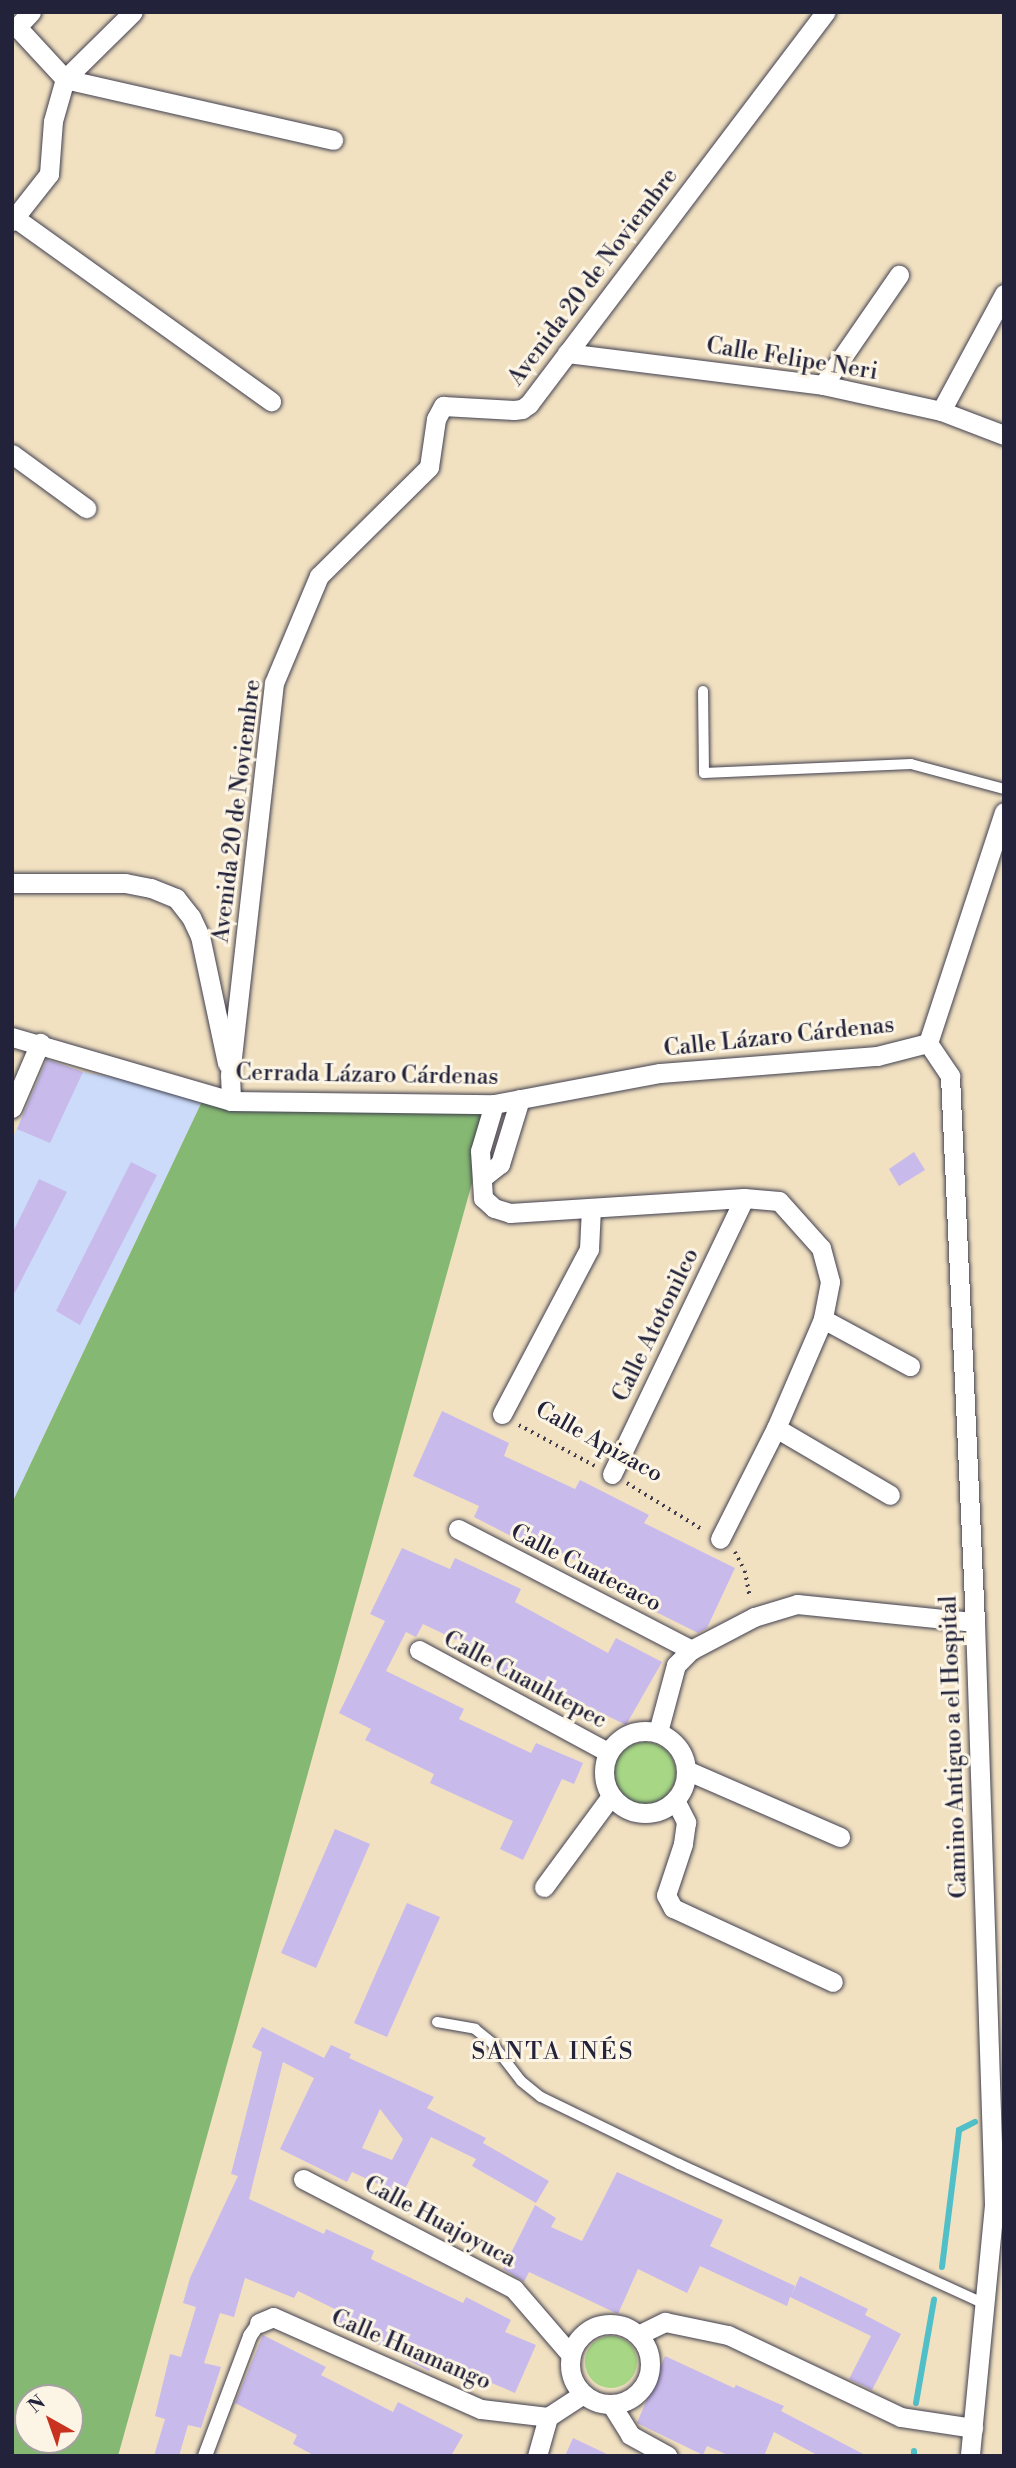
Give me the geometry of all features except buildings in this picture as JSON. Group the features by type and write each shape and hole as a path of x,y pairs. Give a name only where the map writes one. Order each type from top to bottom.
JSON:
{"street":[{"path":"31,12 17,27 65,79 333,140"},
{"path":"133,12 65,79 53,121 49,174 14,219 271,401"},
{"name":"Avenida 20 de Noviembre","path":"231,1101 230,1074 274,683 319,576 429,467 436,419 443,406 522,409 826,12"},
{"path":"823,385 899,275"},
{"path":"941,411 1004,294"},
{"name":"Calle Felipe Neri","path":"567,353 823,385 941,411 1004,435"},
{"path":"12,454 86,508"},
{"name":"Calle Lázaro Cárdenas","path":"520,1099 660,1073 877,1056 928,1042 1004,811"},
{"path":"12,883 125,883 151,888 176,898 191,917 200,936 215,1015 230,1074"},
{"name":"Cerrada Lázaro Cárdenas","path":"12,1037 231,1101 494,1104 520,1099"},
{"name":"Camino Antiguo a el Hospital","path":"928,1042 950,1076 975,1622 994,2206 971,2456"},
{"path":"12,1108 40,1043"},
{"path":"482,1178 500,1164 520,1099"},
{"path":"494,1104 480,1150 484,1198 494,1208 510,1213 744,1198 779,1201 821,1248 830,1282 823,1319 776,1428 720,1539"},
{"name":"Calle Atotonilco","path":"612,1474 744,1198"},
{"name":"Calle Apizaco","path":"502,1414 589,1249 591,1208"},
{"path":"823,1319 910,1366"},
{"path":"776,1428 890,1495"},
{"name":"Calle Cuatecaco","path":"458,1530 691,1650"},
{"path":"658,1732 676,1665 691,1650 754,1617 797,1605 975,1622"},
{"name":"Calle Cuauhtepec","path":"419,1650 608,1752"},
{"path":"658,1732 678,1747 686,1770 681,1791 675,1800 660,1810 642,1813 624,1808 611,1796 603,1774 608,1752 629,1733 658,1732"},
{"path":"686,1770 840,1837"},
{"path":"544,1887 611,1796"},
{"path":"675,1800 686,1822 683,1844 666,1895 673,1908 833,1982"},
{"name":"Calle Huajoyuca","path":"303,2179 514,2289 570,2355"},
{"name":"Calle Huamango","path":"259,2323 273,2317 481,2409 548,2417"},
{"path":"638,2335 665,2322 728,2335 901,2417 973,2428"},
{"path":"205,2456 250,2336 259,2323"},
{"path":"622,2324 638,2335 649,2350 649,2375 635,2396 611,2404 597,2402 583,2394 575,2385 570,2372 570,2355 583,2333 595,2326 622,2324"},
{"path":"537,2456 548,2417 583,2394"},
{"path":"611,2404 630,2435 668,2456"}],"lane":[{"path":"703,691 704,773 911,764 1004,789"},
{"path":"437,2022 475,2029 491,2042 521,2081 541,2097 678,2165 985,2304"}],"path":[{"name":"Calle Apizaco","path":"502,1414 533,1435 612,1474 732,1547 746,1571 754,1617"}],"shaded area":[{"path":"47,1059 83,1072 206,1093 12,1503 12,1140"}],"green space":[{"path":"206,1093 494,1104 118,2456 12,2456 12,1503"},
{"path":"639,1742 651,1742 667,1751 674,1761 674,1785 667,1795 651,1804 639,1804 628,1799 619,1790 614,1779 614,1767 619,1756 628,1747"},
{"path":"611,2336 621,2338 629,2344 635,2352 635,2372 629,2380 621,2386 611,2388 601,2386 593,2380 587,2372 585,2362 587,2352 593,2344 601,2338"}],"waterway":[{"path":"942,2267 959,2130 975,2122"},
{"path":"916,2403 934,2300"},
{"path":"914,2451 914,2456"}],"district":[{"name":"SANTA INÉS","path":"553,2053"}]}
